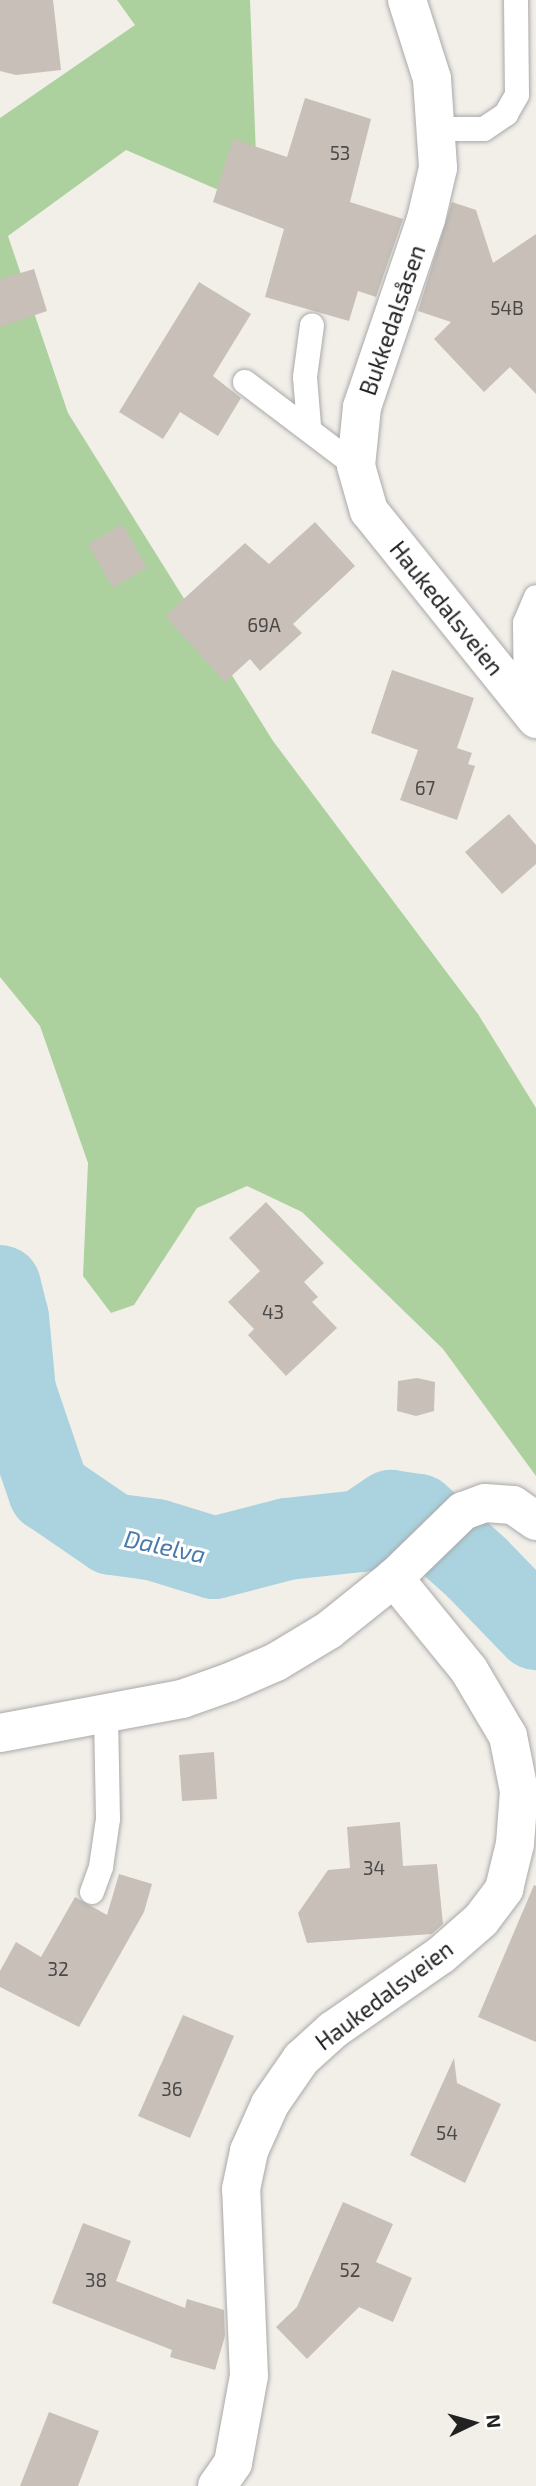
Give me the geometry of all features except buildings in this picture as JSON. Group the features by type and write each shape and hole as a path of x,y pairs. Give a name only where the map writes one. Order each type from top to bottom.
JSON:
{"street":[{"name":"Bukkedalsåsen","path":"369,511 356,466 362,407 426,219 438,168 439,129 432,79 407,0"},
{"name":"Haukedalsveien","path":"369,511 531,712"},
{"path":"0,1733 182,1699 276,1662 329,1630 394,1578 463,1511 485,1503 513,1505 536,1521"},
{"name":"Haukedalsveien","path":"217,2486 236,2452 249,2376 241,2189 249,2151 271,2104 302,2059 333,2030 441,1955 481,1920 504,1889 515,1844 519,1791 508,1736 469,1670 394,1578"}],"lane":[{"path":"439,129 484,129 506,114 517,95 516,0"},
{"path":"309,426 305,377 312,325"},
{"path":"245,382 309,426 356,466"},
{"name":"Haukedalsveien","path":"531,712 525,623 536,597"},
{"path":"92,1892 101,1867 108,1819 106,1714"}],"green space":[{"path":"117,0 250,0 258,207 126,150 8,236 68,413 273,741 478,1014 536,1108 536,1476 443,1349 302,1212 247,1186 197,1208 134,1305 111,1313 83,1276 88,1163 40,1026 0,977 0,118 135,25"}],"waterway":[{"name":"Dalelva","path":"0,1286 8,1317 15,1391 49,1491 112,1534 156,1540 214,1558 287,1539 361,1531 391,1511 418,1515 477,1568 536,1629"}]}
